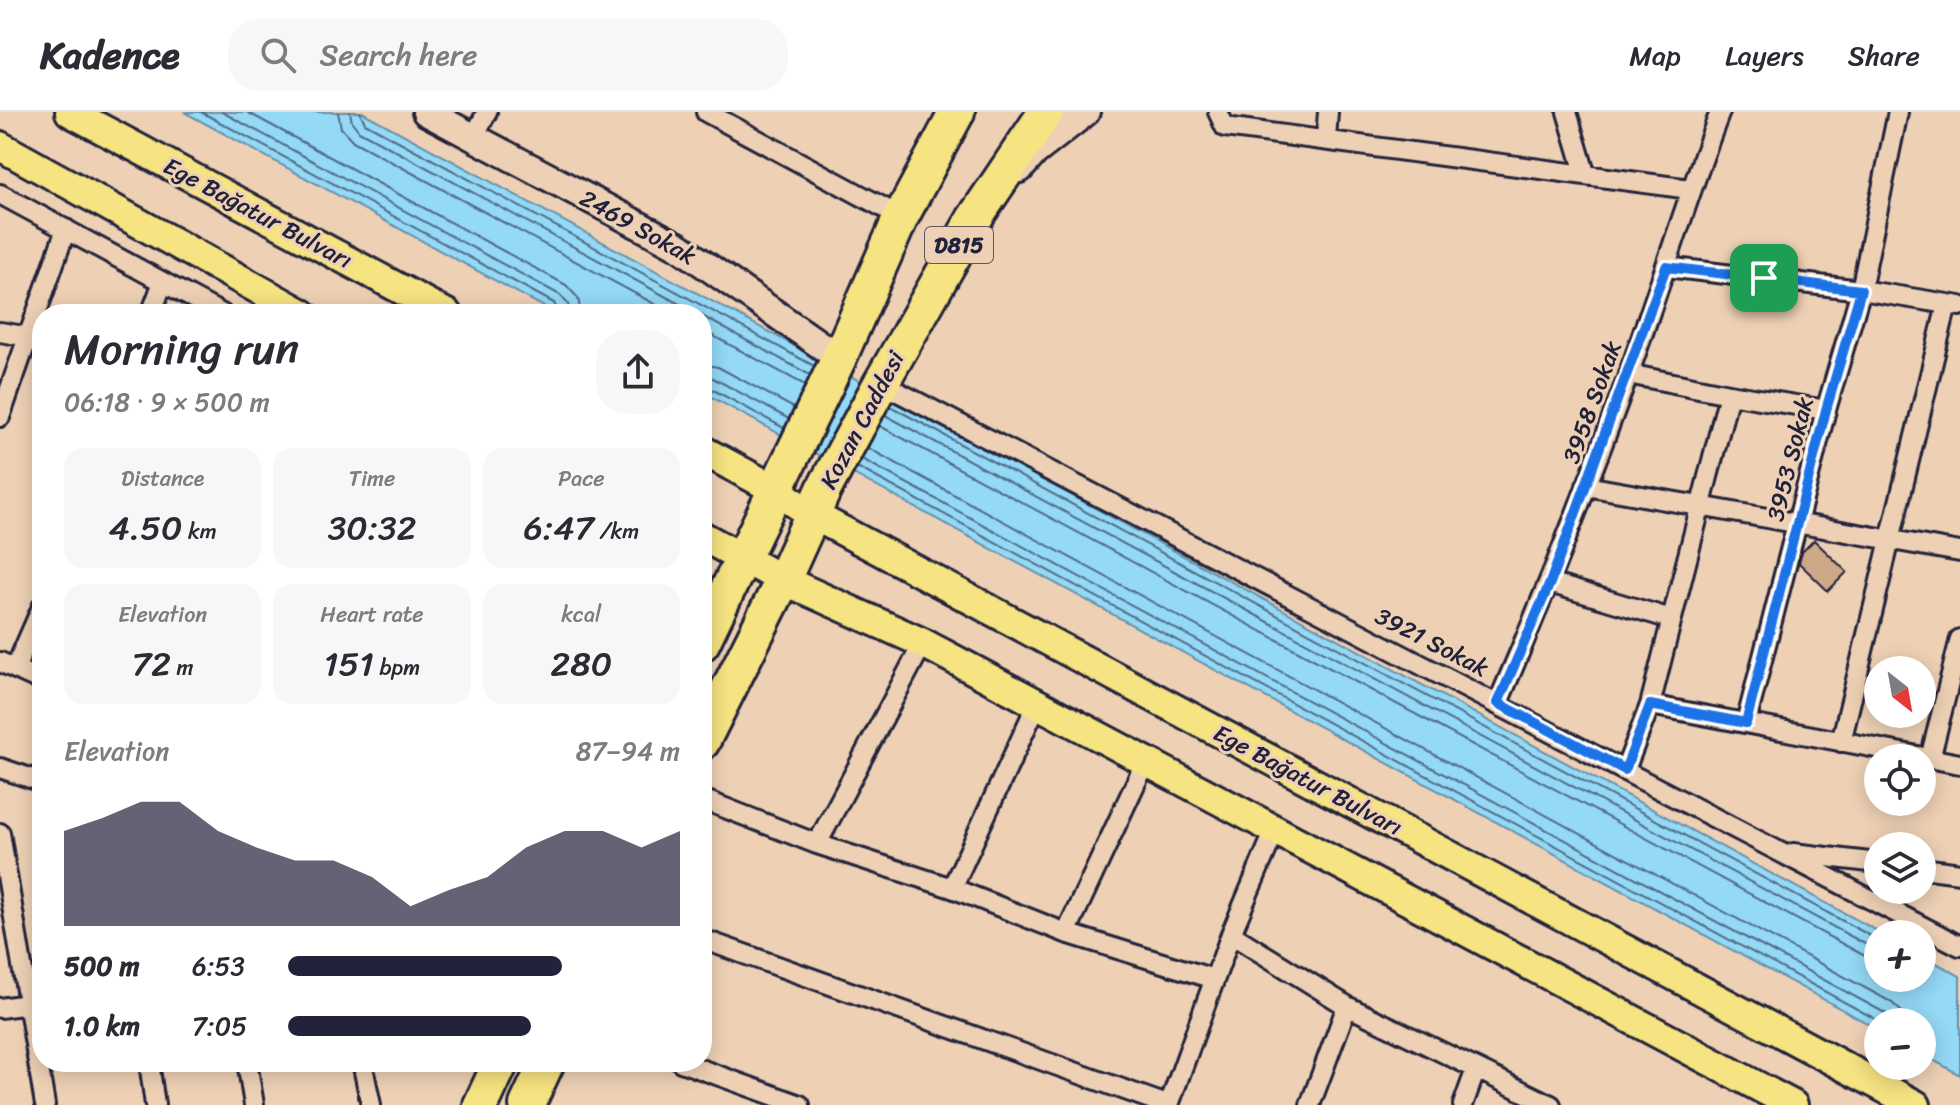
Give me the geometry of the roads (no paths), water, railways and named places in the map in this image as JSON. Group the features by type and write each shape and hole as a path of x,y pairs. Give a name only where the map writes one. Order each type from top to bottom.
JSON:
{"highway":[{"name":"Kozan Caddesi","path":"712,622 839,358 901,217 957,112"},
{"path":"1010,112 1038,112"},
{"name":"Kozan Caddesi","path":"712,722 881,383 974,219 1046,112"},
{"path":"481,1105 496,1072"},
{"path":"527,1105 542,1072"}],"main road":[{"name":"Ege Bağatur Bulvarı","path":"70,112 428,304"},
{"path":"0,146 285,304"},
{"name":"Ege Bağatur Bulvarı","path":"712,453 780,476 819,502 1916,1105"},
{"path":"712,542 783,580 923,643 1775,1102"}],"street":[{"name":"2469 Sokak","path":"426,112 678,246 839,358"},
{"path":"473,138 487,112"},
{"path":"706,112 901,217"},
{"path":"974,219 1035,152 1086,112"},
{"path":"1326,139 1328,112"},
{"path":"1567,112 1585,173"},
{"name":"3958 Sokak","path":"1498,703 1550,583 1628,374 1690,189 1720,112"},
{"name":"3953 Sokak","path":"1746,723 1826,410 1861,290 1898,112"},
{"path":"1221,120 1326,139 1690,189"},
{"path":"0,194 204,304"},
{"path":"45,304 66,229"},
{"path":"1666,267 1861,290 1954,305 1889,540 1841,742"},
{"path":"155,304 163,282"},
{"path":"0,332 32,337"},
{"path":"0,417 32,345"},
{"path":"1628,374 1826,410"},
{"name":"3921 Sokak","path":"881,383 1960,946"},
{"path":"1625,770 1650,705 1729,394"},
{"path":"1586,486 1960,552"},
{"path":"1550,583 1671,619"},
{"path":"32,624 7,666 32,677"},
{"path":"1934,744 1960,639"},
{"path":"817,844 923,643"},
{"path":"952,888 1037,704"},
{"path":"1650,705 1864,746"},
{"path":"1936,760 1960,764"},
{"path":"1066,933 1145,763"},
{"path":"0,768 32,779"},
{"path":"712,803 817,844 952,888 1066,933 1214,979"},
{"path":"712,943 1168,1105 1231,934 1275,830"},
{"path":"0,833 32,988"},
{"path":"1783,852 1864,861"},
{"path":"1936,870 1960,873"},
{"path":"1231,934 1347,1006 1551,1105"},
{"path":"0,1008 32,1003"},
{"path":"1310,1105 1347,1006"},
{"path":"1463,1105 1476,1069"},
{"path":"42,1072 45,1105"},
{"path":"150,1072 155,1105"},
{"path":"249,1072 254,1105"},
{"path":"364,1072 371,1105"},
{"path":"709,1072 800,1105"}],"water":[{"path":"184,112 362,112 1864,924 1864,992 1936,992 1936,963 1960,976 1960,1075 1936,1062 1936,1008 1864,1008 1864,1021 712,397 712,304 539,304"}]}
